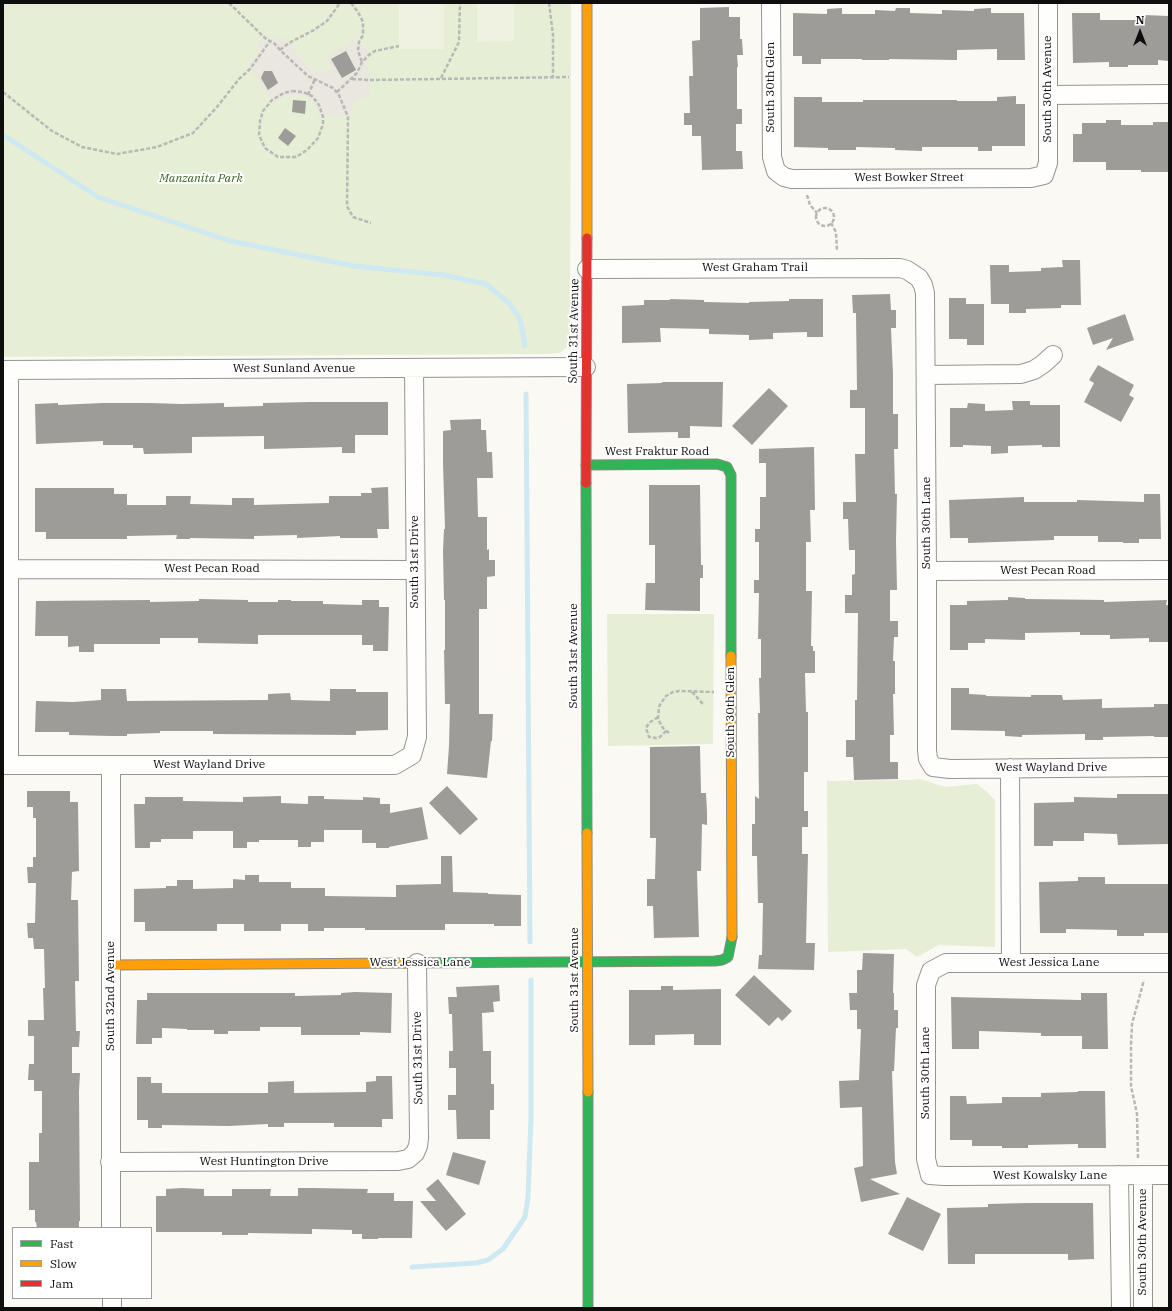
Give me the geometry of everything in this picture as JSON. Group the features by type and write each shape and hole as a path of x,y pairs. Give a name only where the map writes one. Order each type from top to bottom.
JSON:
{"street":[{"name":"South 31st Avenue","path":"587,3 586,465 588,1308"},
{"name":"South 30th Glen","path":"771,3 772,157 776,171"},
{"name":"South 30th Avenue","path":"1044,175 1048,163 1048,3"},
{"path":"1048,95 1169,94"},
{"name":"West Bowker Street","path":"776,171 792,179 1031,178 1044,175"},
{"name":"West Graham Trail","path":"587,269 900,268 907,270 920,278"},
{"name":"South 30th Lane","path":"920,278 925,293 927,750 928,759 933,767"},
{"path":"926,375 1021,374 1034,370 1053,355"},
{"name":"West Sunland Avenue","path":"6,370 586,367"},
{"name":"South 31st Drive","path":"412,755 417,737 414,368"},
{"path":"6,370 9,569 6,765"},
{"name":"West Fraktur Road","path":"586,465 718,464 727,467"},
{"name":"South 30th Glen","path":"727,467 731,475 732,934 728,957"},
{"name":"West Pecan Road","path":"9,569 416,570"},
{"name":"West Pecan Road","path":"927,571 1169,570"},
{"name":"West Wayland Drive","path":"6,765 395,765 412,755"},
{"name":"South 32nd Avenue","path":"111,765 111,1227"},
{"name":"West Wayland Drive","path":"933,767 950,769 1169,767"},
{"path":"1010,768 1011,963"},
{"name":"West Jessica Lane","path":"111,965 715,961 728,957"},
{"name":"South 31st Drive","path":"415,1153 419,1138 417,963"},
{"name":"West Jessica Lane","path":"931,971 946,963 1169,963"},
{"name":"South 30th Lane","path":"930,1175 926,1158 926,985 931,971"},
{"name":"West Huntington Drive","path":"110,1162 398,1161 408,1159 415,1153"},
{"name":"West Kowalsky Lane","path":"930,1175 1169,1175"},
{"name":"South 30th Avenue","path":"1119,1175 1121,1308"},
{"name":"South 30th Avenue","path":"1140,1175 1143,1308"}],"path":[{"path":"229,3 265,38 275,44 308,76 333,88 337,92 348,117 347,206 353,218 371,223"},
{"path":"280,50 289,43 314,30 327,21 340,3"},
{"path":"351,3 363,22 363,35 359,42 358,51 362,62"},
{"path":"441,78 459,42 460,3"},
{"path":"352,79 553,77 552,35 549,3"},
{"path":"3,92 52,130 82,147 117,154 157,147 193,133 217,107 238,79 250,69 270,41"},
{"path":"337,92 352,79 357,73 362,62 375,51 399,46"},
{"path":"308,95 315,79"},
{"path":"292,91 303,92 308,95 312,96 319,105 323,116 323,124 318,138 308,150 296,157 278,157 265,148 259,135 260,121 263,111 272,100 284,93 292,91"},
{"path":"831,223 824,226 819,223 816,218 818,212 825,208 831,211 833,218 831,223 836,232 837,268"},
{"path":"669,734 660,724 658,717 659,707 666,696 673,692 679,691 715,692"},
{"path":"692,691 703,704"},
{"path":"658,717 649,723 646,728 649,737 660,737 666,731"},
{"path":"1140,1175 1137,1114 1131,1086 1131,1044 1132,1024 1144,977 1145,963"}],"green space":[{"name":"Manzanita Park","path":"3,3 571,3 570,333 568,346 560,353 548,354 3,357"},
{"path":"399,3 444,3 444,49 399,49"},
{"path":"477,3 514,3 514,41 477,42"},
{"path":"607,614 714,614 713,744 608,746"},
{"path":"920,779 945,787 977,784 995,800 995,947 939,945 917,957 906,949 828,952 827,781"}],"shaded area":[{"path":"271,36 280,39 285,38 297,53 299,58 306,65 315,71 324,73 331,69 327,57 356,39 372,55 366,62 367,70 371,73 369,95 360,99 354,104 350,110 350,117 319,116 313,101 303,95 288,95 274,102 248,66 254,60 259,49 258,41"}],"building":[{"path":"729,7 729,17 740,17 740,39 742,39 743,55 737,55 737,109 742,109 742,124 736,124 736,151 742,151 743,169 702,170 701,136 692,136 692,125 684,125 684,113 690,113 689,76 693,76 692,41 700,40 700,8"},
{"path":"842,8 842,14 875,14 875,10 895,11 896,8 910,8 910,13 942,14 942,10 974,11 974,9 991,8 991,13 1024,13 1025,60 997,60 997,49 957,50 957,60 821,59 821,64 802,64 802,56 793,56 793,13 827,14 827,9"},
{"path":"1072,13 1100,13 1100,20 1143,20 1143,15 1169,16 1169,61 1158,60 1158,65 1128,65 1128,67 1109,67 1109,62 1073,63"},
{"path":"346,51 356,70 342,78 331,59"},
{"path":"264,71 272,71 278,83 268,90 261,78"},
{"path":"1016,96 1016,104 1025,104 1025,146 992,146 992,151 978,151 978,147 922,147 922,151 895,150 895,148 856,147 856,150 828,150 828,148 794,147 794,97 822,97 822,102 863,102 863,100 997,101 997,97"},
{"path":"293,100 306,101 305,114 292,112"},
{"path":"1106,120 1121,120 1121,125 1153,125 1153,122 1168,122 1168,172 1106,170 1106,162 1073,162 1073,134 1082,134 1082,123 1106,123"},
{"path":"285,128 296,136 288,146 278,138"},
{"path":"1062,260 1080,260 1081,305 1061,305 1061,308 1026,309 1026,313 1009,313 1009,304 991,304 990,265 1009,265 1009,272 1041,271 1041,268 1063,267"},
{"path":"890,294 891,310 896,310 896,328 891,328 893,414 898,414 898,449 894,449 895,494 897,494 897,590 890,590 890,621 898,621 898,637 894,637 894,735 890,735 890,762 898,762 898,779 854,780 853,757 846,757 846,740 855,740 858,613 845,613 845,595 852,595 852,575 855,574 855,550 849,550 848,519 843,519 843,502 856,502 855,454 865,454 865,408 850,408 850,390 857,390 856,313 853,313 852,295"},
{"path":"949,298 966,298 966,304 984,304 984,345 967,345 967,339 949,339"},
{"path":"789,299 823,299 823,337 807,337 807,332 773,333 773,339 749,340 749,335 709,334 709,329 660,328 661,342 622,343 622,306 644,305 644,300 704,300 704,302 749,303 789,301"},
{"path":"1125,314 1134,340 1106,350 1113,338 1093,345 1087,328"},
{"path":"1098,365 1134,385 1129,395 1134,398 1121,422 1084,402 1094,383 1089,380"},
{"path":"662,382 723,382 722,427 690,426 690,438 678,438 678,432 628,433 627,384"},
{"path":"769,388 788,406 752,445 732,426"},
{"path":"1012,401 1030,401 1030,405 1060,405 1060,447 1042,447 1042,445 1008,446 1008,453 991,454 991,446 963,445 963,447 950,447 950,408 967,408 968,403 985,404 985,411 1013,410"},
{"path":"388,402 388,435 355,435 355,453 342,453 342,447 264,449 264,436 192,437 192,453 144,454 143,448 133,448 133,445 103,445 103,441 36,444 35,404 224,403 224,407 263,406 263,403"},
{"path":"481,419 481,430 486,430 487,452 492,452 493,478 477,478 478,517 487,517 487,550 489,549 489,560 495,560 495,576 487,577 487,609 479,609 479,714 493,714 492,741 487,778 447,774 450,704 445,704 444,650 445,600 443,551 445,529 443,431 451,430 450,420"},
{"path":"814,447 815,510 810,510 811,542 806,542 806,591 812,591 811,646 813,646 813,651 815,651 815,673 805,673 806,712 808,712 808,772 804,772 804,811 808,811 808,827 802,827 802,854 808,854 806,943 815,943 814,970 758,969 759,955 762,955 763,903 758,903 757,856 752,856 752,824 755,824 755,796 759,799 758,713 760,713 759,678 761,678 761,639 758,639 759,593 754,593 754,580 759,580 759,542 755,542 755,529 760,529 760,497 766,497 766,463 759,463 759,449"},
{"path":"649,485 700,485 701,565 703,565 703,578 700,578 700,611 645,610 646,583 655,583 655,545 649,545"},
{"path":"388,487 389,529 377,529 378,538 340,538 340,536 297,538 297,535 254,536 254,539 176,539 177,535 127,536 127,539 46,539 46,532 35,532 35,488 114,488 114,494 127,494 127,505 166,505 166,496 191,496 190,504 232,505 232,498 254,498 254,505 329,503 329,496 361,496 361,493 372,493 371,488"},
{"path":"1144,494 1160,494 1161,539 1139,539 1139,543 1123,543 1098,542 1098,536 1054,536 1054,540 968,543 968,538 950,538 949,500 1024,497 1024,502 1077,502 1077,500 1144,502"},
{"path":"1008,597 1025,599 1104,600 1104,602 1167,600 1166,605 1169,605 1169,642 1149,642 1149,638 1110,639 1110,635 1080,635 1080,632 1025,633 1025,640 985,639 985,643 968,643 968,650 950,650 950,605 967,605 967,601 1008,600"},
{"path":"199,599 248,600 248,602 278,602 278,600 323,601 323,604 362,605 362,600 379,600 379,607 389,607 388,651 373,651 373,645 362,645 362,635 258,635 258,644 198,643 198,638 160,638 160,644 94,644 94,652 79,652 79,646 68,647 68,636 35,636 36,601 150,600 150,602 199,601"},
{"path":"951,688 969,688 969,694 986,696 1031,697 1031,695 1062,695 1063,700 1102,699 1102,708 1154,707 1154,704 1169,704 1169,737 1103,737 1103,740 1085,740 1085,734 1022,735 1022,737 1005,736 1005,731 951,730"},
{"path":"101,689 126,689 127,701 268,700 268,694 290,693 291,700 330,701 330,689 356,689 356,692 388,692 388,730 356,731 356,735 213,734 213,731 160,731 160,733 112,736 69,735 69,732 35,732 36,701 73,702 101,700"},
{"path":"700,746 701,793 706,793 707,825 702,824 701,871 697,871 699,937 654,938 653,906 647,906 647,879 655,879 656,838 650,838 650,747"},
{"path":"447,786 478,819 460,835 429,803"},
{"path":"27,791 70,791 70,802 78,802 79,871 72,872 71,900 78,900 79,981 75,981 76,1031 80,1031 79,1047 72,1047 72,1073 80,1073 79,1227 37,1227 35,1222 35,1210 29,1210 29,1162 39,1162 39,1133 42,1133 42,1091 34,1091 34,1080 28,1080 29,1064 34,1064 34,1036 28,1036 28,1020 44,1020 43,988 45,988 44,949 34,949 33,938 28,938 27,923 35,923 36,883 28,883 27,867 33,867 33,857 36,857 36,818 33,818 33,807 27,807"},
{"path":"1117,794 1169,794 1169,844 1118,845 1117,834 1084,833 1084,841 1053,841 1053,846 1034,846 1034,803 1074,802 1074,797 1117,798"},
{"path":"281,796 281,803 308,804 308,796 324,796 324,799 363,800 363,797 380,798 380,804 390,804 390,813 422,807 428,839 389,848 376,848 376,843 362,843 362,830 324,830 324,842 311,842 311,847 298,847 298,840 259,840 259,842 247,842 247,848 233,848 233,831 193,831 193,839 161,839 161,842 150,842 150,848 135,848 134,804 145,804 145,797 183,797 183,801 243,802 243,797"},
{"path":"441,856 452,856 453,892 521,895 521,926 494,926 494,924 445,924 445,930 365,930 365,928 324,928 324,931 308,931 308,924 281,924 281,931 244,931 244,924 217,924 217,931 145,931 145,922 134,922 134,889 166,888 166,886 177,886 177,880 193,880 193,889 233,888 233,879 245,880 245,875 259,875 259,882 291,882 291,888 325,888 325,896 396,897 396,885 441,884"},
{"path":"1078,877 1105,877 1105,884 1169,884 1169,933 1144,933 1144,936 1117,936 1117,930 1066,929 1066,933 1040,933 1039,882 1078,881"},
{"path":"863,953 894,954 893,993 894,1010 898,1010 898,1028 896,1028 894,1071 892,1071 895,1162 897,1174 870,1179 900,1194 861,1202 854,1168 863,1166 862,1107 840,1108 839,1081 859,1080 861,1029 857,1029 857,1010 850,1010 849,993 857,993 857,970 862,970"},
{"path":"754,975 792,1011 782,1021 778,1017 769,1026 735,995"},
{"path":"499,985 500,1001 493,1002 494,1012 482,1013 483,1051 491,1051 491,1084 494,1084 494,1110 490,1110 490,1139 457,1139 456,1110 448,1110 448,1095 456,1095 456,1068 449,1068 449,1051 453,1051 452,1014 449,1014 448,997 457,997 456,987"},
{"path":"661,986 673,986 673,990 721,989 721,1045 694,1045 694,1034 655,1035 655,1045 629,1045 629,990 661,990"},
{"path":"147,993 295,993 295,996 341,995 341,993 392,993 391,1033 360,1032 360,1035 301,1035 301,1027 260,1027 260,1031 228,1031 228,1034 214,1034 214,1030 162,1028 162,1038 152,1038 152,1044 136,1044 137,1000 147,1000"},
{"path":"1081,993 1107,993 1108,1049 1082,1049 1082,1036 1041,1036 1041,1033 979,1031 979,1049 952,1049 951,997 1081,1000"},
{"path":"376,1076 392,1076 393,1119 382,1119 382,1127 334,1127 334,1123 284,1123 284,1127 268,1127 268,1124 229,1126 162,1125 162,1128 148,1128 148,1120 137,1120 137,1077 151,1077 151,1083 162,1083 162,1093 268,1093 268,1082 294,1081 294,1093 366,1092 366,1082 376,1081"},
{"path":"1105,1091 1106,1148 1078,1148 1078,1144 1028,1145 1028,1148 1002,1148 1002,1146 972,1146 972,1140 950,1140 950,1096 966,1096 967,1104 1002,1103 1002,1097 1041,1097 1041,1093"},
{"path":"453,1152 486,1161 479,1185 446,1175"},
{"path":"438,1179 466,1214 446,1231 420,1201 436,1201 426,1189"},
{"path":"298,1188 368,1189 367,1193 394,1193 394,1201 413,1201 412,1238 362,1239 362,1234 352,1234 352,1230 312,1229 312,1234 248,1233 248,1235 222,1235 222,1232 156,1232 156,1196 166,1196 166,1189 204,1189 204,1196 232,1196 232,1189 271,1189 270,1196 298,1196"},
{"path":"907,1197 941,1214 923,1251 888,1234"},
{"path":"1093,1203 1094,1259 1068,1260 1068,1254 975,1254 975,1264 948,1264 947,1208 988,1207 988,1204"}],"waterway":[{"path":"3,135 98,197 230,241 354,266 443,275 486,284 509,303 520,319 525,346"},
{"path":"526,394 530,942"},
{"path":"412,1267 476,1263 488,1260 503,1249 525,1217 528,1198 531,1118 531,980"}],"traffic: fast":[{"path":"586,465 717,464 727,467 731,475 731,656"},
{"path":"586,483 587,833"},
{"path":"405,963 715,961 728,957 732,937"},
{"path":"588,1092 588,1308"}],"traffic: slow":[{"path":"587,3 587,238"},
{"path":"731,656 732,937"},
{"path":"587,833 588,1092"},
{"path":"111,965 405,963"}],"traffic: jam":[{"path":"586,483 587,238"}]}
